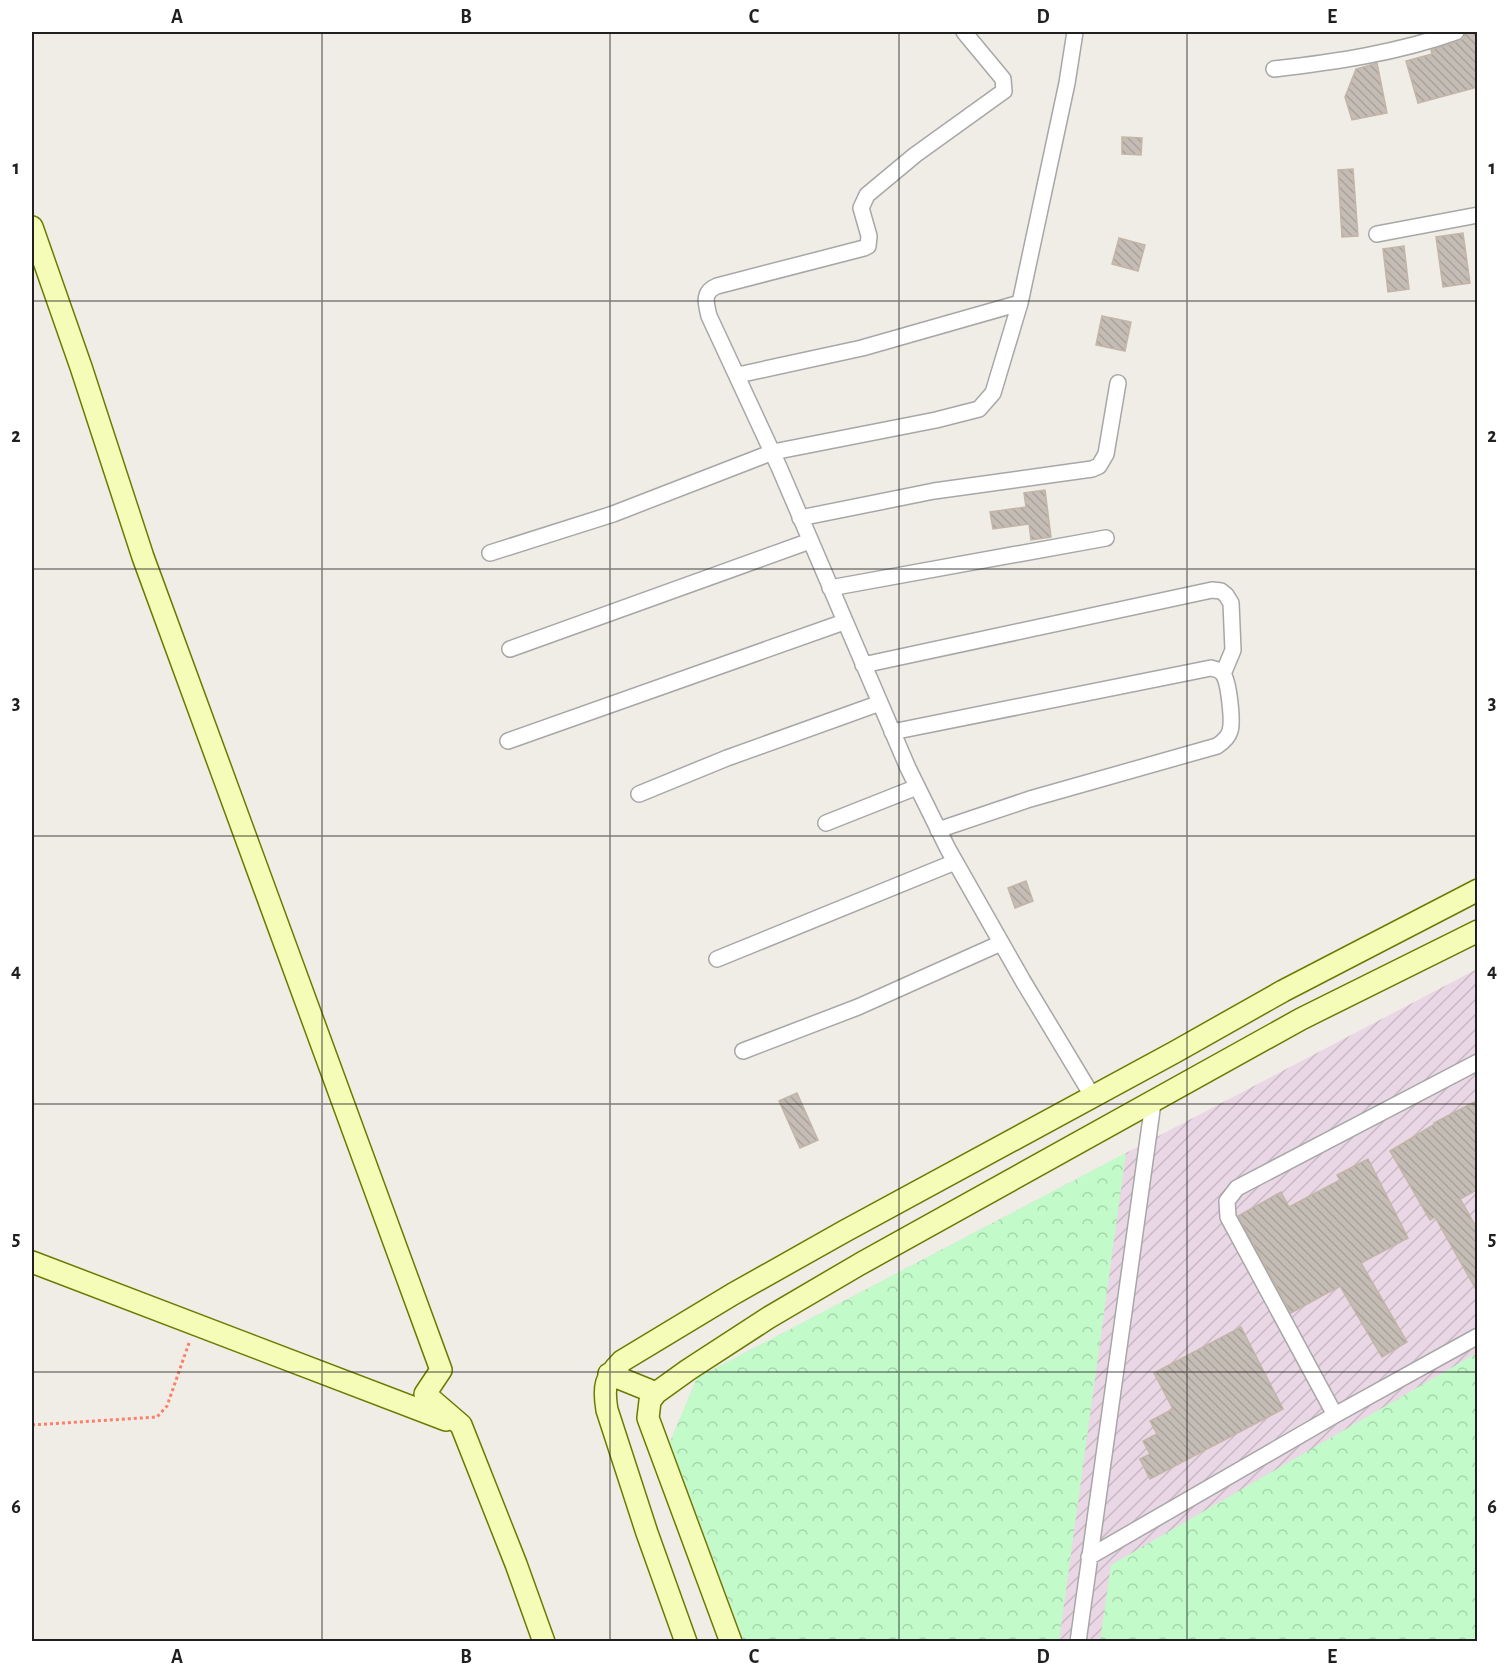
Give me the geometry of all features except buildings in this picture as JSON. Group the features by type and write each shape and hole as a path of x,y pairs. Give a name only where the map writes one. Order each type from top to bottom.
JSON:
{"street":[{"path":"964,32 1003,79 1004,91 915,155 867,195 861,208 869,236 868,246 717,286 706,293 705,300 709,316 738,375 862,665 917,787 955,862 1093,1097"},
{"path":"490,553 613,514 772,452 927,422 979,409 993,393 1020,303 1076,32"},
{"path":"1274,69 1335,62 1456,32"},
{"path":"1377,234 1478,215"},
{"path":"32,227 143,557 441,1370 425,1394 461,1425 544,1641"},
{"path":"738,375 862,348 1020,303"},
{"path":"800,518 934,491 1092,469 1099,466 1106,454 1118,383"},
{"path":"830,588 1106,538"},
{"path":"510,650 810,541"},
{"path":"862,665 1212,590 1221,591 1231,603 1233,650 1223,674"},
{"path":"508,741 844,622"},
{"path":"892,732 1211,668 1218,669 1227,681 1230,727 1225,740 1217,746 1030,799 938,830"},
{"path":"639,794 727,758 880,703"},
{"path":"826,823 917,787"},
{"path":"717,959 955,862"},
{"path":"686,1641 607,1410 604,1391 609,1374 622,1360 734,1294 1283,990 1478,890"},
{"path":"731,1641 648,1418 650,1401 656,1393 768,1318 860,1264 1301,1019 1478,931"},
{"path":"743,1051 880,998 1001,943"},
{"path":"1335,1415 1228,1217 1227,1201 1237,1188 1478,1062"},
{"path":"1078,1641 1153,1103"},
{"path":"32,1262 461,1425"},
{"path":"1089,1557 1335,1415 1478,1336"},
{"path":"609,1374 656,1393"}],"path":[{"path":"32,1425 157,1417 163,1412 170,1397 196,1324"}],"shaded area":[{"path":"1477,969 1477,1641 744,1641 670,1442 697,1378"}],"green space":[{"path":"1126,1153 1059,1641 744,1641 670,1442 697,1378"},
{"path":"1477,1353 1477,1641 1100,1641 1111,1565"}]}
